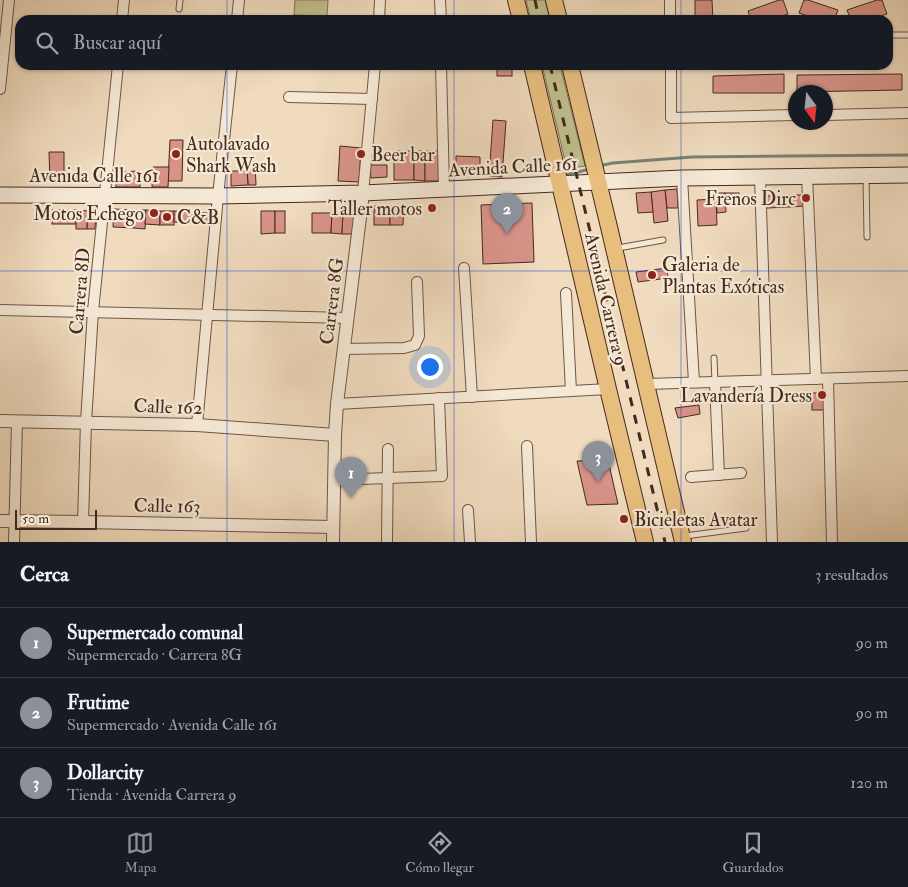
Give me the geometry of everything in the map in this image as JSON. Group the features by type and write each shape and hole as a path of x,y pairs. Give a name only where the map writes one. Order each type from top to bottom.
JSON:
{"main road":[{"path":"516,0 520,15"},
{"path":"554,0 558,15"},
{"name":"Avenida Carrera 9","path":"533,70 608,390 646,542"},
{"name":"Avenida Carrera 9","path":"571,70 682,539"},
{"name":"Avenida Calle 161","path":"0,195 218,196 363,193 682,178 908,175"}],"street":[{"path":"0,89 9,0"},
{"path":"122,15 124,0"},
{"path":"238,15 239,0"},
{"path":"379,15 380,0"},
{"path":"440,0 441,15"},
{"path":"670,0 670,15"},
{"name":"Carrera 8D","path":"83,522 86,422 93,311 118,70"},
{"path":"197,425 231,70"},
{"name":"Carrera 8G","path":"333,542 337,404 363,193 375,70"},
{"path":"442,70 444,189"},
{"path":"670,70 671,118 788,115"},
{"path":"289,97 372,98"},
{"path":"833,115 908,113"},
{"path":"807,176 816,379"},
{"path":"760,177 772,542"},
{"path":"682,178 694,382"},
{"path":"464,268 472,397"},
{"path":"344,349 404,348 414,345 419,336 417,282"},
{"path":"566,293 571,392"},
{"path":"0,310 348,318"},
{"path":"646,384 908,376"},
{"path":"828,378 832,542"},
{"path":"715,382 719,475"},
{"path":"337,404 608,390"},
{"path":"334,480 442,476 440,398"},
{"name":"Calle 162","path":"0,421 197,425 335,435"},
{"path":"14,542 13,521 17,421"},
{"path":"527,446 531,542"},
{"path":"386,542 388,449"},
{"path":"691,477 741,474"},
{"path":"468,510 470,542"},
{"name":"Calle 163","path":"0,521 334,528"}],"lane":[{"path":"179,9 180,0"},
{"path":"893,35 908,35"},
{"path":"866,176 867,237"},
{"path":"615,249 663,240"},
{"path":"714,358 715,382"},
{"path":"682,539 746,528"}],"shaded area":[{"path":"295,0 328,0 327,15 294,15"},
{"path":"526,0 545,0 549,15 530,15"},
{"path":"543,70 561,70 585,166 567,169"}],"building":[{"path":"695,0 712,0 713,15 695,15"},
{"path":"783,0 788,14 749,15 748,11"},
{"path":"804,0 838,10 836,15 805,15 799,13"},
{"path":"882,0 887,14 849,15 847,10"},
{"path":"497,70 512,70 512,76 497,76"},
{"path":"784,74 784,93 713,93 713,76"},
{"path":"902,74 902,90 833,91 833,85 797,85 797,75"},
{"path":"493,120 506,121 502,177 489,176"},
{"name":"Autolavado Shark Wash","path":"170,140 183,140 182,181 168,181"},
{"path":"340,146 361,148 359,182 338,181"},
{"path":"394,151 414,151 414,180 394,180"},
{"path":"414,151 425,151 425,181 414,180"},
{"path":"425,151 440,151 440,181 425,181"},
{"path":"49,152 64,152 64,182 50,182"},
{"path":"456,156 480,157 480,173 456,172"},
{"path":"247,162 255,162 256,185 248,185"},
{"path":"370,165 387,165 387,177 371,178"},
{"path":"153,167 169,167 168,187 152,187"},
{"path":"140,171 140,187 116,187 116,172"},
{"path":"231,171 247,171 248,185 231,186"},
{"path":"677,189 678,208 667,208 665,190"},
{"path":"665,190 668,221 654,223 651,192"},
{"path":"651,192 653,212 638,213 636,193"},
{"path":"716,193 725,193 726,212 717,213"},
{"path":"725,193 739,193 739,204 725,204"},
{"path":"789,195 805,195 805,206 789,207"},
{"path":"789,195 789,207 767,208 766,196"},
{"path":"716,199 717,225 698,226 697,200"},
{"path":"532,203 534,262 483,264 481,205"},
{"path":"374,206 390,206 390,225 374,225"},
{"path":"390,206 404,206 403,225 390,225"},
{"path":"114,209 135,210 134,228 113,227"},
{"path":"52,210 76,210 76,224 52,224"},
{"path":"76,210 88,211 87,229 76,229"},
{"path":"135,210 146,210 145,229 134,228"},
{"path":"146,210 160,211 160,225 145,224"},
{"path":"88,211 96,211 95,229 87,229"},
{"name":"C&B","path":"160,211 174,211 174,225 160,225"},
{"path":"174,211 193,212 192,223 174,222"},
{"path":"261,211 275,211 275,233 261,234"},
{"path":"275,211 285,211 285,233 275,233"},
{"path":"193,212 208,213 207,224 192,223"},
{"path":"312,213 332,213 331,233 312,233"},
{"path":"332,213 343,213 342,234 331,233"},
{"path":"343,213 355,213 355,234 342,234"},
{"name":"Galeria de Plantas Exóticas","path":"667,268 668,278 638,282 636,272"},
{"path":"812,393 825,393 825,410 812,410"},
{"path":"699,405 700,414 678,418 675,408"},
{"path":"608,460 618,504 587,505 577,461"}],"waterway":[{"path":"598,166 613,163 692,157 908,155"},
{"path":"562,176 590,169"}],"railway":[{"path":"535,0 538,15"},
{"path":"551,70 665,542"}],"place":[{"name":"Autolavado Shark Wash","path":"176,154"},
{"name":"Beer bar","path":"361,154"},
{"name":"Frenos Dirc","path":"806,198"},
{"name":"Taller motos","path":"432,208"},
{"name":"Motos Echego","path":"154,213"},
{"name":"C&B","path":"167,217"},
{"name":"Frutime","path":"507,234"},
{"name":"Galeria de Plantas Exóticas","path":"652,275"},
{"name":"Lavandería Dress","path":"822,395"},
{"name":"Dollarcity","path":"598,482"},
{"name":"Supermercado comunal","path":"351,498"},
{"name":"Bicieletas Avatar","path":"624,519"}]}
